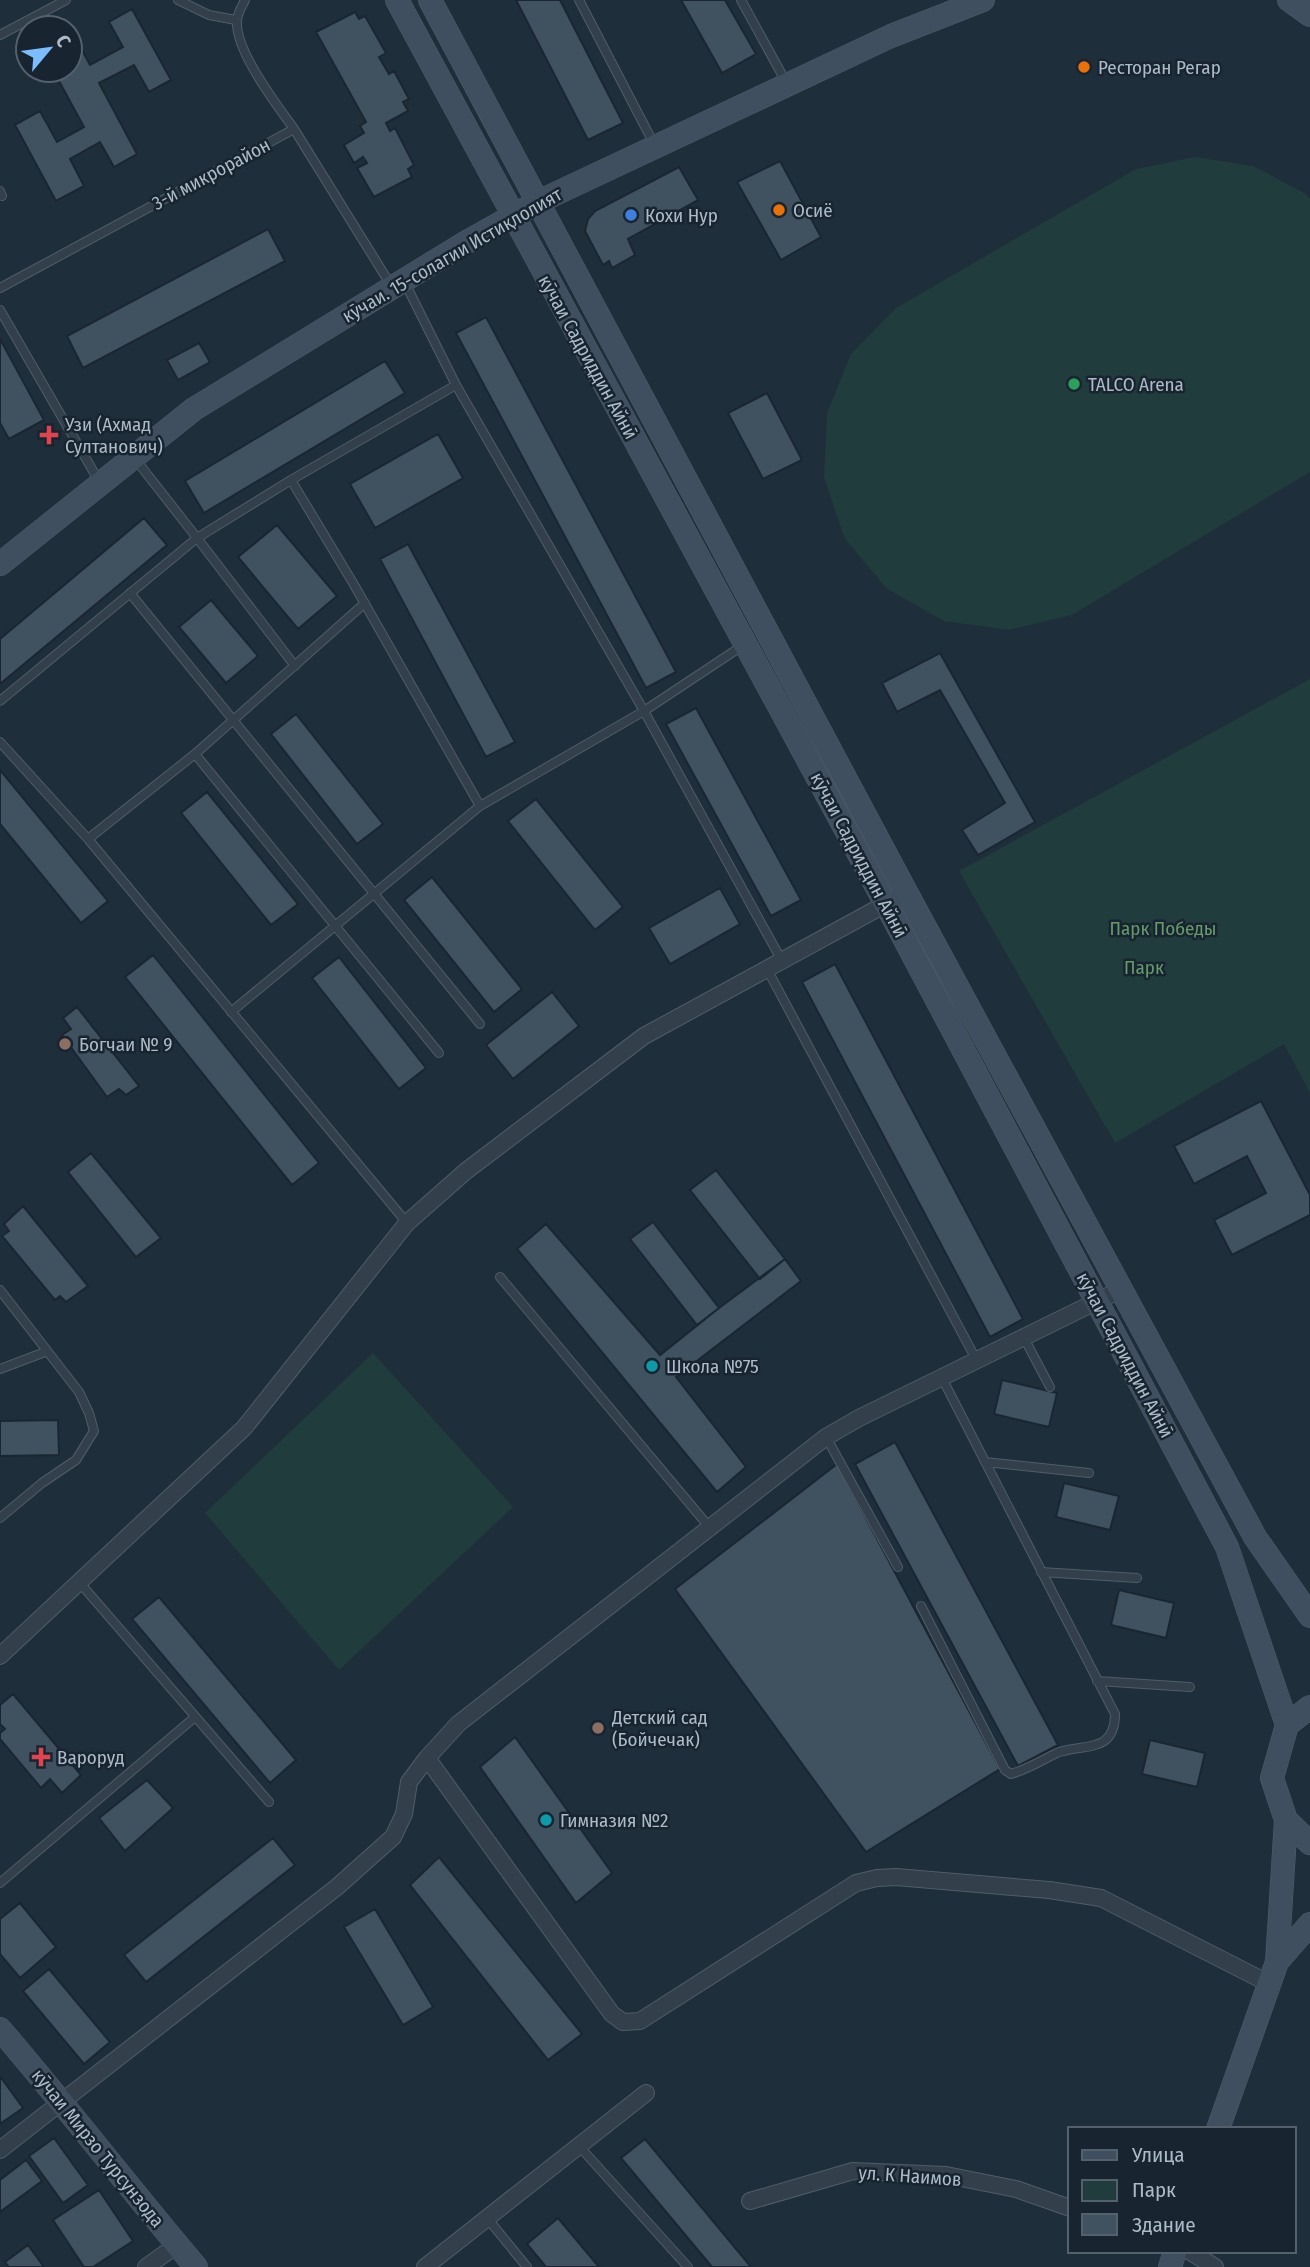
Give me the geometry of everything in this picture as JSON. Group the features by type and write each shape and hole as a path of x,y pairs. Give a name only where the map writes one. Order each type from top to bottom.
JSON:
{"street":[{"name":"кӯчаи Садриддин Айнӣ","path":"397,0 886,904 1227,1547 1287,1725"},
{"name":"кӯчаи Садриддин Айнӣ","path":"430,0 906,892 1255,1537 1310,1616"},
{"name":"кӯчаи. 15-солагии Истиқлолият","path":"0,564 194,409 538,202 942,11 983,0"},
{"path":"0,1656 244,1428 407,1223 466,1171 644,1036 906,892"},
{"path":"0,2150 337,1887 393,1837 404,1814 409,1782 458,1724 826,1437 859,1418 1122,1289"},
{"path":"1220,2127 1277,1962 1286,1820 1272,1778 1287,1725 1310,1707"},
{"path":"427,1758 612,2014 623,2022 640,2021 856,1883 877,1878 896,1877 1049,1890 1101,1898 1270,1984"},
{"path":"1286,1820 1310,1843"},
{"path":"1277,1962 1310,1924"},
{"name":"кӯчаи Мирзо Турсунзода","path":"0,2029 63,2102 196,2267"},
{"path":"425,2267 646,2093"},
{"name":"ул. К Наимов","path":"750,2202 853,2171 946,2175 1016,2189 1068,2207"},
{"path":"146,2267 177,2245"},
{"path":"1192,2253 1215,2267"}],"lane":[{"path":"0,36 66,0"},
{"path":"178,0 209,15 236,20 245,0"},
{"path":"579,0 656,147"},
{"path":"741,0 787,85"},
{"name":"3-й микрорайон","path":"0,288 294,129 242,47 236,20"},
{"path":"294,129 398,284 644,711 977,1361"},
{"path":"0,310 100,483"},
{"path":"0,701 197,538 291,480 456,385"},
{"path":"133,457 295,666"},
{"path":"291,480 365,603 480,806"},
{"path":"130,593 480,1024"},
{"path":"88,839 195,754 365,603"},
{"path":"231,1012 480,806 644,711 745,644"},
{"path":"0,742 88,839 407,1223"},
{"path":"195,754 439,1053"},
{"path":"500,1278 710,1528"},
{"path":"0,1290 45,1352 79,1392 94,1431 76,1460 41,1483 0,1518"},
{"path":"1024,1338 1050,1387"},
{"path":"0,1369 45,1352"},
{"path":"921,1606 1005,1770 1011,1774 1021,1771 1061,1752 1101,1744 1108,1738 1115,1724 1115,1714 942,1378"},
{"path":"826,1437 898,1567"},
{"path":"985,1462 1089,1473"},
{"path":"1041,1572 1137,1578"},
{"path":"80,1583 269,1802"},
{"path":"1097,1681 1190,1687"},
{"path":"0,1883 195,1717"},
{"path":"579,2146 688,2267"},
{"path":"487,2218 527,2267"}],"green space":[{"name":"TALCO Arena","path":"1195,157 1253,166 1306,194 1310,199 1310,472 1072,615 1009,630 944,621 887,589 845,539 824,478 827,413 851,354 896,308 1136,169"},
{"name":"Парк Победы","path":"1310,679 1310,1093 1284,1044 1115,1143 959,871"},
{"path":"373,1353 513,1507 339,1670 205,1513"}],"building":[{"path":"516,0 560,0 623,123 588,140"},
{"path":"681,0 725,0 756,54 722,73"},
{"path":"132,9 171,80 149,92 134,65 99,83 137,154 114,167 100,142 70,159 84,186 56,201 15,125 40,111 57,142 84,127 61,84 84,84 84,54 90,65 123,47 109,22"},
{"path":"355,12 359,19 365,16 386,53 379,57 389,74 394,71 409,99 403,102 408,111 386,123 390,131 395,128 414,165 408,169 412,177 374,197 357,168 367,163 363,157 354,163 344,145 364,133 360,126 366,122 316,32"},
{"name":"Осиё","path":"780,161 821,237 781,260 737,182"},
{"name":"Кохи Нур","path":"679,167 698,200 628,239 635,255 612,268 609,261 603,265 585,231 588,219 595,211"},
{"path":"268,229 285,261 83,368 67,336"},
{"path":"486,317 676,672 646,688 456,333"},
{"path":"0,339 44,420 9,439 0,423"},
{"path":"199,343 210,362 178,380 167,360"},
{"path":"385,361 405,393 204,513 185,481"},
{"path":"767,393 802,460 763,479 728,413"},
{"path":"438,434 463,478 375,528 350,484"},
{"path":"144,518 167,545 0,684 0,639"},
{"path":"277,525 337,596 298,629 238,557"},
{"path":"408,544 515,742 486,757 380,559"},
{"path":"211,600 258,656 226,683 179,627"},
{"path":"940,653 1035,822 978,855 962,830 1005,803 940,690 897,712 882,683"},
{"path":"696,708 801,900 771,916 666,724"},
{"path":"296,714 383,824 357,844 271,734"},
{"path":"0,770 108,901 81,923 0,824"},
{"path":"207,792 298,904 271,925 181,813"},
{"path":"536,799 623,907 595,930 508,821"},
{"path":"432,877 522,989 494,1012 404,900"},
{"path":"720,888 740,924 670,964 649,928"},
{"path":"153,955 319,1163 292,1185 125,977"},
{"path":"339,957 426,1068 399,1089 312,978"},
{"path":"835,964 1023,1319 990,1337 802,982"},
{"path":"552,992 579,1026 513,1079 486,1045"},
{"path":"77,1007 139,1086 126,1095 119,1089 107,1097 62,1035 71,1029 63,1018"},
{"path":"1261,1101 1310,1195 1310,1215 1232,1255 1214,1220 1266,1193 1247,1156 1194,1184 1174,1146"},
{"path":"91,1153 161,1238 136,1257 68,1172"},
{"path":"716,1170 785,1259 760,1279 690,1190"},
{"path":"23,1206 88,1286 66,1302 60,1296 55,1300 2,1236 9,1231 4,1224"},
{"path":"653,1222 719,1308 697,1325 630,1239"},
{"name":"Школа №75","path":"546,1224 660,1355 785,1259 801,1281 676,1377 746,1467 717,1492 517,1249"},
{"path":"1002,1380 1057,1393 1049,1427 994,1414"},
{"path":"58,1420 59,1455 0,1456 0,1421"},
{"path":"895,1442 1058,1745 1018,1766 855,1464"},
{"path":"837,1464 1000,1769 866,1852 675,1589"},
{"path":"1064,1483 1119,1496 1110,1530 1056,1517"},
{"path":"1119,1590 1174,1603 1166,1638 1111,1625"},
{"path":"159,1597 296,1760 270,1783 132,1619"},
{"name":"Вароруд","path":"13,1694 81,1775 62,1793 50,1779 41,1788 0,1739 0,1733 5,1729 0,1724 0,1705"},
{"name":"Гимназия №2","path":"515,1737 612,1873 576,1903 480,1767"},
{"path":"1150,1740 1205,1753 1197,1787 1142,1774"},
{"path":"147,1780 173,1808 125,1851 99,1818"},
{"path":"273,1838 295,1865 146,1982 124,1955"},
{"path":"439,1857 582,2034 548,2060 410,1885"},
{"path":"20,1903 56,1947 20,1978 0,1954 0,1919"},
{"path":"375,1909 433,2007 403,2025 344,1927"},
{"path":"49,1969 110,2042 84,2064 23,1991"},
{"path":"0,2076 23,2108 0,2124"},
{"path":"54,2138 88,2185 63,2203 29,2156"},
{"path":"645,2139 751,2267 712,2267 621,2158"},
{"path":"26,2160 42,2181 0,2212 0,2180"},
{"path":"99,2190 133,2241 93,2267 84,2267 53,2220"},
{"path":"558,2218 599,2267 546,2267 527,2244"},
{"path":"28,2245 44,2267 9,2267 5,2262"}],"place":[{"name":"Ресторан Регар","path":"1084,67"},
{"name":"Осиё","path":"779,210"},
{"name":"Кохи Нур","path":"631,215"},
{"name":"TALCO Arena","path":"1074,384"},
{"name":"Узи (Ахмад Султанович)","path":"49,435"},
{"name":"Богчаи № 9","path":"65,1044"},
{"name":"Школа №75","path":"652,1366"},
{"name":"Детский сад (Бойчечак)","path":"598,1728"},
{"name":"Вароруд","path":"41,1757"},
{"name":"Гимназия №2","path":"546,1820"}],"park label":[{"name":"Парк","path":"1144,967"}]}
